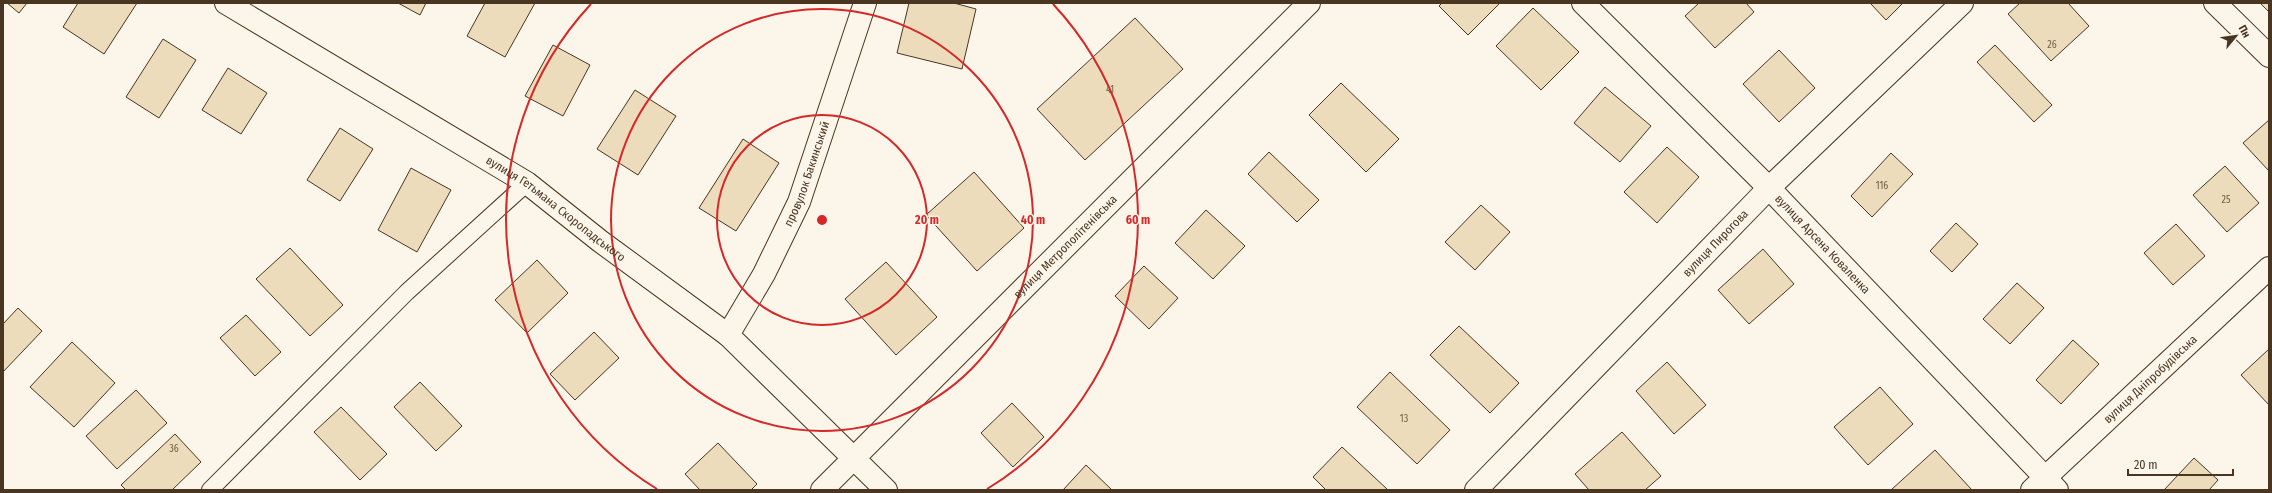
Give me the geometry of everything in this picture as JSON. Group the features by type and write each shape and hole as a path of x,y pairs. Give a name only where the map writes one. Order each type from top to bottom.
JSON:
{"street":[{"name":"вулиця Гетьмана Скоропадського","path":"226,3 527,183 600,241 728,336 886,490"},
{"name":"провулок Бакинський","path":"728,336 764,274 799,202 865,3"},
{"name":"вулиця Метрополітенівська","path":"822,490 1309,3"},
{"name":"вулиця Арсена Коваленка","path":"1583,3 1769,188 2044,486"},
{"name":"вулиця Пирогова","path":"1476,490 1769,188 1962,3"},
{"path":"2214,3 2269,56"},
{"name":"вулиця Дніпробудівська","path":"2044,486 2269,268"}],"lane":[{"path":"210,490 408,292 527,183"}],"building":[{"path":"7,3 27,3 19,13"},
{"path":"78,3 137,3 104,54 63,27"},
{"path":"398,3 426,3 420,15"},
{"path":"485,3 535,3 505,57 467,36"},
{"path":"909,3 954,3 976,9 962,69 897,53"},
{"path":"1442,3 1500,3 1468,35 1439,6"},
{"path":"1699,3 1746,3 1754,12 1715,48 1685,16"},
{"path":"1870,3 1903,3 1886,20"},
{"path":"2020,3 2068,3 2089,26 2051,61 2008,14"},
{"path":"2260,3 2269,3 2269,12"},
{"path":"1533,8 1579,52 1541,90 1496,46"},
{"path":"1135,18 1183,69 1085,160 1037,109"},
{"path":"163,39 196,60 159,118 126,97"},
{"path":"553,45 590,65 563,116 525,96"},
{"path":"1995,45 2052,105 2034,122 1977,62"},
{"path":"1779,50 1815,88 1779,122 1743,84"},
{"path":"228,68 267,93 241,134 202,110"},
{"path":"1341,83 1399,139 1366,172 1309,115"},
{"path":"1605,87 1651,126 1620,162 1574,123"},
{"path":"635,90 676,116 638,175 597,149"},
{"path":"2269,120 2269,171 2243,143"},
{"path":"340,128 373,149 340,201 307,180"},
{"path":"743,139 779,163 736,231 699,208"},
{"path":"1667,147 1699,177 1657,223 1624,192"},
{"path":"1269,152 1319,200 1297,222 1248,174"},
{"path":"1891,153 1913,174 1872,217 1851,196"},
{"path":"2225,166 2259,203 2227,232 2193,195"},
{"path":"411,168 451,190 417,252 378,230"},
{"path":"974,172 1024,228 977,271 926,215"},
{"path":"1481,205 1510,232 1475,270 1445,242"},
{"path":"1206,210 1245,246 1213,279 1175,243"},
{"path":"1956,223 1978,244 1952,272 1930,251"},
{"path":"2176,224 2205,256 2173,285 2144,253"},
{"path":"290,248 343,305 310,336 256,279"},
{"path":"1763,249 1794,284 1749,324 1718,290"},
{"path":"537,260 568,293 527,333 495,300"},
{"path":"886,262 937,317 896,355 845,299"},
{"path":"1144,266 1178,298 1149,329 1115,296"},
{"path":"2017,283 2044,308 2010,344 1983,319"},
{"path":"18,308 42,331 3,372 3,324"},
{"path":"246,315 281,352 255,376 220,338"},
{"path":"1459,326 1519,383 1490,413 1430,355"},
{"path":"594,332 619,358 575,400 550,374"},
{"path":"2073,340 2099,364 2061,404 2036,380"},
{"path":"72,342 115,383 74,427 30,387"},
{"path":"2269,349 2269,405 2241,375"},
{"path":"1667,362 1706,405 1674,434 1636,391"},
{"path":"1390,372 1450,430 1417,464 1357,407"},
{"path":"420,382 462,426 436,451 394,407"},
{"path":"1880,387 1913,424 1868,465 1834,427"},
{"path":"136,390 167,423 117,469 86,436"},
{"path":"1012,403 1044,437 1013,467 981,433"},
{"path":"341,407 387,454 360,480 314,432"},
{"path":"1622,432 1661,476 1645,490 1589,490 1575,474"},
{"path":"175,434 201,462 172,490 126,490 121,485"},
{"path":"718,443 757,484 751,490 700,490 685,474"},
{"path":"1342,447 1388,490 1326,490 1313,477"},
{"path":"1935,450 1972,490 1891,490"},
{"path":"2194,458 2218,480 2209,490 2164,490"},
{"path":"1086,465 1112,490 1063,490"}]}
